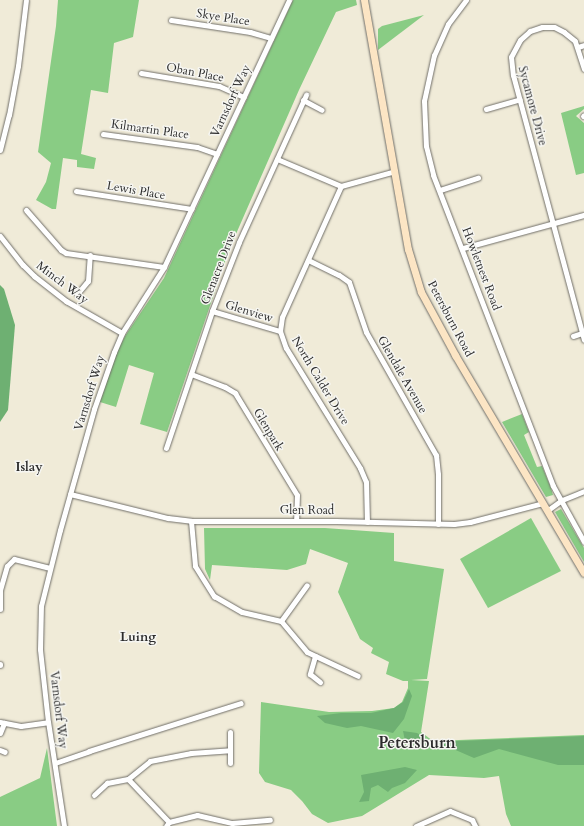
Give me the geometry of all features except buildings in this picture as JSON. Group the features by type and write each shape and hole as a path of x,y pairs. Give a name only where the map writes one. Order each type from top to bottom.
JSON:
{"main road":[{"name":"Petersburn Road","path":"364,0 408,249 421,292 455,355 584,573"}],"street":[{"path":"0,150 10,115 26,0"},
{"name":"Varnsdorf Way","path":"64,826 48,722 40,648 41,606 49,568 100,391 122,334 164,267 289,0"},
{"name":"Howletnest Road","path":"466,0 448,24 434,55 424,101 426,146 433,175 463,248 553,486 584,542"},
{"name":"Skye Place","path":"171,20 250,32 271,38"},
{"name":"Sycamore Drive","path":"578,47 570,36 554,27 536,28 524,35 516,46 511,57 511,65 584,340"},
{"path":"584,45 578,47 584,68"},
{"name":"Oban Place","path":"142,73 219,86 244,97"},
{"name":"Glenacre Drive","path":"166,448 212,311 239,242 306,95"},
{"path":"486,109 520,99"},
{"path":"303,100 322,110"},
{"name":"Kilmartin Place","path":"103,134 197,147 217,154"},
{"path":"277,159 341,186 395,171"},
{"path":"440,190 478,178"},
{"name":"North Calder Drive","path":"341,186 282,317 280,331 286,348 360,468 366,482 367,522"},
{"name":"Lewis Place","path":"76,191 192,209"},
{"path":"26,210 61,250 66,253 164,267"},
{"path":"463,248 584,215"},
{"name":"Minch Way","path":"0,236 34,276 66,301 122,334"},
{"path":"77,294 88,281 90,256"},
{"name":"Glendale Avenue","path":"308,260 339,275 349,282 366,332 436,455 438,474 438,524"},
{"name":"Glenview","path":"212,311 280,331"},
{"path":"573,336 582,333"},
{"name":"Glenpark","path":"191,374 225,386 234,393 296,496 296,521"},
{"path":"548,510 562,500 584,491"},
{"name":"Glen Road","path":"70,494 168,518 190,521 296,521 438,524 470,522 543,503"},
{"path":"190,521 195,566 214,596 242,612 281,621 307,652 358,676"},
{"path":"0,609 0,590 7,566 14,558 49,568"},
{"path":"281,621 307,585"},
{"path":"315,656 310,674 320,682"},
{"path":"55,763 241,704"},
{"path":"0,733 2,722 21,726 48,722"},
{"path":"230,732 230,763"},
{"path":"94,795 107,783 128,779 150,761 191,753 230,750"},
{"path":"128,779 168,824 196,815 232,823 270,820"},
{"path":"416,826 450,812 472,820 475,826"}],"green space":[{"path":"58,0 139,0 133,37 114,43 108,93 91,90 81,154 96,158 94,169 77,167 77,160 63,158 56,209 52,209 36,200 46,182 51,163 38,152 56,26"},
{"path":"293,0 356,0 357,5 336,12 299,90 229,250 167,432 140,424 154,373 129,365 116,407 100,402 115,356 125,336 164,278"},
{"path":"424,15 378,50 378,29 382,26"},
{"path":"584,106 584,109 576,116 584,123 584,173 576,175 561,113"},
{"path":"0,285 4,289 15,325 8,410 0,422"},
{"path":"522,414 529,432 524,435 537,467 542,466 553,495 546,497 502,422"},
{"path":"561,509 584,548 584,562 555,512"},
{"path":"531,518 561,571 488,608 460,559"},
{"path":"204,528 325,528 394,533 394,561 444,569 427,679 411,680 429,681 421,732 433,741 584,735 584,826 511,826 506,814 499,776 484,778 429,775 362,816 328,823 312,814 291,790 265,782 259,773 261,702 329,712 372,711 394,708 402,702 408,688 408,681 403,681 386,674 389,662 371,653 373,648 360,639 338,592 348,563 310,549 306,564 287,570 212,565 210,580 205,569"},
{"path":"409,689 412,696 404,719 393,733 361,726 347,728 325,723 317,716 341,713 371,713 394,708 403,702"},
{"path":"403,731 417,733 432,742 584,736 584,765 558,765 499,749 474,758 451,748 426,748 405,741"},
{"path":"47,748 57,826 0,826 0,797 40,778"},
{"path":"405,767 417,770 405,783 392,788 388,792 378,785 371,788 369,801 359,802 364,792 361,775"}],"district":[{"name":"Islay","path":"29,467"},
{"name":"Luing","path":"138,637"},
{"name":"Petersburn","path":"417,743"}]}
